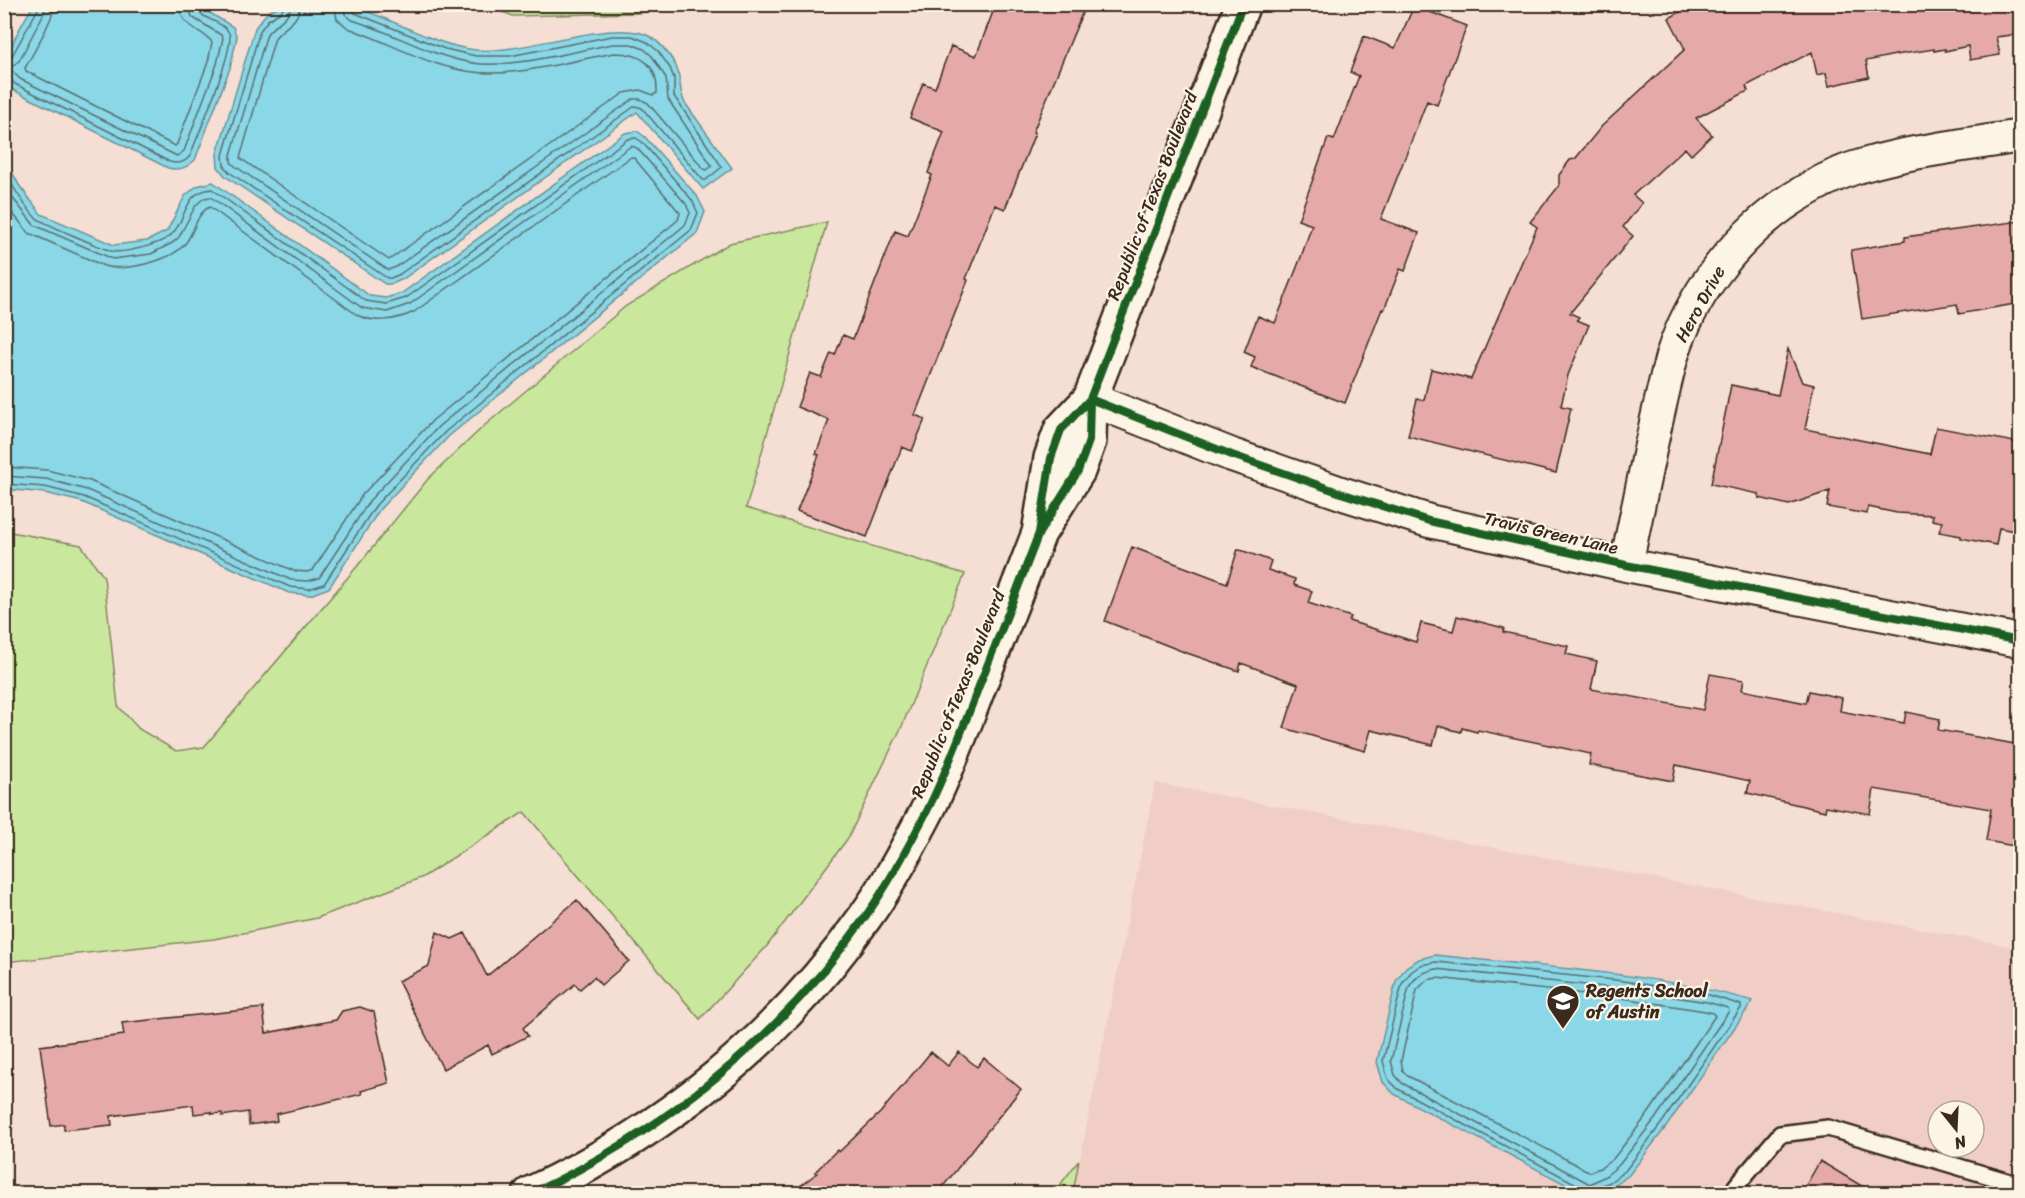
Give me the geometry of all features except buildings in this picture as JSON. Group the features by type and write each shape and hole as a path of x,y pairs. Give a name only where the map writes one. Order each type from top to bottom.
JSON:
{"street":[{"name":"Republic of Texas Boulevard","path":"530,1194 604,1156 657,1123 714,1080 756,1043 834,960 867,915 902,858 952,756 1039,533 1051,458 1061,430 1090,399 1243,4"},
{"name":"Hero Drive","path":"1626,565 1661,399 1673,355 1688,319 1709,281 1731,250 1765,218 1811,186 1863,165 1918,153 2020,136"},
{"name":"Travis Green Lane","path":"1090,399 1232,455 1429,521 1626,565 2020,641"}],"lane":[{"path":"1734,1194 1736,1186 1780,1134 1828,1128 2020,1185"}],"shaded area":[{"name":"Regents School of Austin","path":"1155,783 2020,948 2020,1193 1073,1194"}],"green space":[{"path":"484,5 686,5 639,13 513,16"},
{"path":"827,222 746,508 965,574 902,726 848,838 767,946 700,1019 524,812 423,877 317,918 214,939 5,962 5,531 81,545 104,577 118,706 139,729 176,751 204,747 428,479 484,426 626,306 730,243"},
{"path":"1079,1160 1073,1193 1054,1193"}],"water":[{"path":"34,4 197,5 233,27 237,37 230,68 195,160 183,168 168,168 9,88 7,66 12,44"},
{"path":"291,4 347,5 443,42 476,50 518,47 615,31 635,32 651,37 658,42 675,64 685,103 732,168 703,189 637,112 403,279 392,284 385,284 225,176 218,167 217,154 255,28 262,19 275,8"},
{"path":"637,131 645,137 697,196 705,212 697,233 449,436 380,509 329,588 310,595 289,593 82,502 45,493 5,489 5,158 19,185 41,214 114,245 147,241 167,231 185,196 197,186 213,182 370,296 386,298 402,293 625,133"},
{"path":"1435,955 1635,977 1675,983 1753,1001 1666,1127 1629,1175 1613,1187 1598,1193 1582,1193 1394,1094 1383,1082 1377,1062 1396,981 1406,967 1419,959"}],"cycle path":[{"path":"1090,399 1061,430 1051,458 1039,533 1078,471 1089,441 1090,399 1243,4"},
{"path":"1090,399 1232,455 1429,521 1626,565 2020,641"},
{"path":"530,1194 627,1142 716,1078 796,1003 832,961 882,892 927,811 956,747 1039,533"}],"place":[{"name":"Regents School of Austin","path":"1563,1030"}]}
